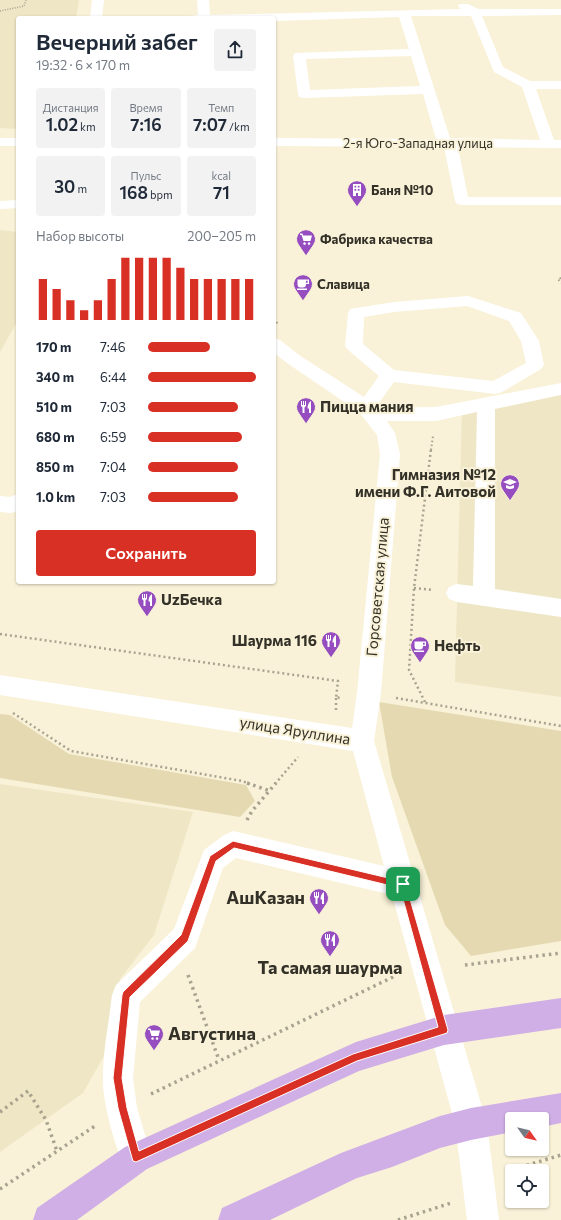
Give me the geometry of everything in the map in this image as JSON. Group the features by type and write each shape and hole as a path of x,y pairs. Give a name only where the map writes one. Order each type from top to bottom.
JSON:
{"main road":[{"path":"49,1220 136,1158 356,1057 444,1030 561,1013"},
{"path":"234,1220 352,1164 392,1151 440,1132 471,1124 561,1108"}],"street":[{"path":"96,16 98,0"},
{"path":"203,0 204,16"},
{"path":"456,0 457,4 476,12 498,69 528,86 561,85"},
{"path":"276,17 404,13 561,12"},
{"path":"404,13 428,90 447,142 462,201 561,201"},
{"path":"416,52 299,56 304,94 428,90"},
{"path":"528,86 554,143"},
{"path":"0,142 16,142"},
{"name":"2-я Юго-Западная улица","path":"276,142 554,143"},
{"path":"0,205 16,204"},
{"path":"468,302 515,317 530,341 535,365 496,388 388,375 354,346 356,313 394,307 468,302"},
{"name":"Горсоветская улица","path":"276,346 369,411 386,433 390,454 369,693 362,741"},
{"path":"388,375 369,411 436,414 561,389"},
{"path":"484,597 486,404"},
{"path":"0,504 11,505 16,503"},
{"path":"447,592 561,608"},
{"name":"улица Яруллина","path":"0,685 362,741 471,1124 484,1220"},
{"path":"136,1158 122,1108 118,1078 126,995 185,938 213,859 233,844 403,884"}],"path":[{"path":"0,11 24,6 26,0"},
{"path":"561,275 561,282"},
{"path":"414,588 447,592"},
{"path":"0,634 338,681 336,698 369,693 561,726"},
{"path":"10,711 71,751 242,781 270,790"},
{"path":"233,844 252,811 300,754"},
{"path":"177,946 220,1060"},
{"path":"465,966 561,953"},
{"path":"0,1189 122,1108 395,976"},
{"path":"0,1112 28,1091 46,1120 57,1151"},
{"path":"531,1164 561,1155"},
{"path":"398,1220 452,1202"}],"shaded area":[{"path":"0,0 79,0 76,16 16,16 16,129 0,128"},
{"path":"0,230 16,232 16,324 0,352"},
{"name":"Гимназия №12 имени Ф.Г. Аитовой","path":"561,384 561,697 455,682 462,408"},
{"path":"379,702 561,731 561,941 471,956 445,925 392,777"},
{"path":"0,714 10,715 69,754 246,785 255,801 240,817 0,778"},
{"path":"0,784 193,812 154,935 120,979 105,1054 83,1093 0,1152"}],"place":[{"name":"Баня №10","path":"357,207"},
{"name":"Фабрика качества","path":"306,256"},
{"name":"Славица","path":"303,301"},
{"name":"Пицца мания","path":"306,424"},
{"name":"Гимназия №12 имени Ф.Г. Аитовой","path":"510,501"},
{"name":"UzБечка","path":"147,617"},
{"name":"Шаурма 116","path":"331,658"},
{"name":"Нефть","path":"420,663"},
{"name":"АшКазан","path":"319,915"},
{"name":"Та самая шаурма","path":"330,957"},
{"name":"Августина","path":"154,1051"}],"route":[{"path":"233,844 403,884 444,1030 356,1057 136,1158 122,1108 118,1078 126,995 185,938 213,859 233,844"}]}
